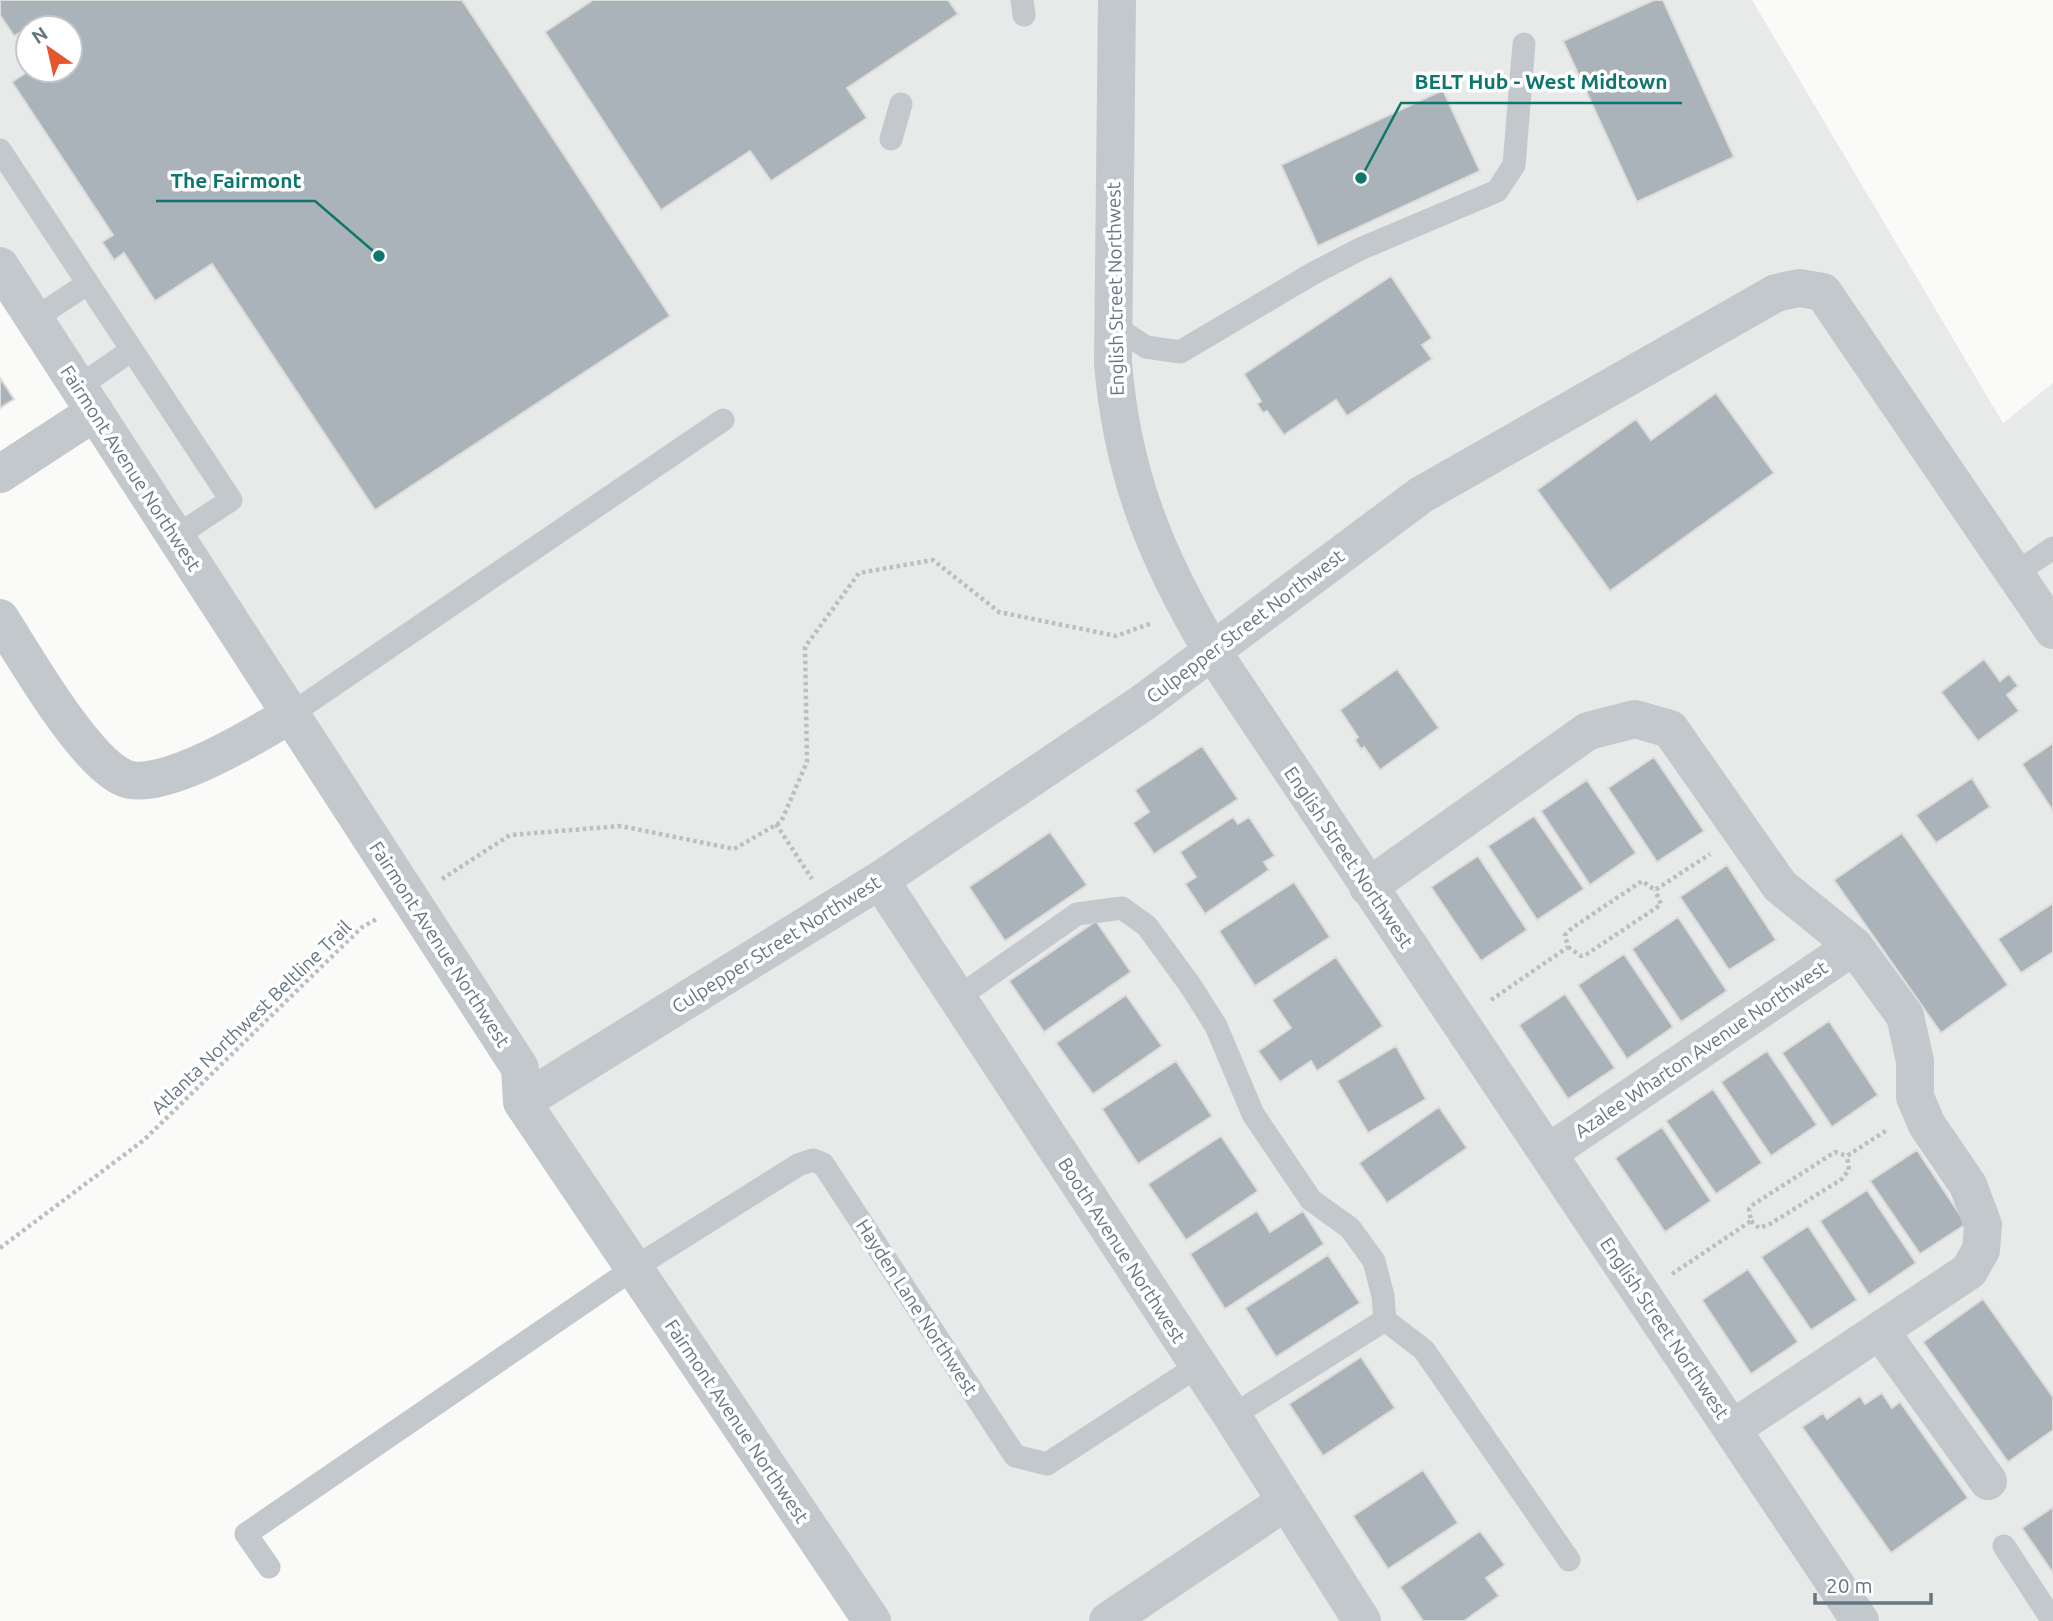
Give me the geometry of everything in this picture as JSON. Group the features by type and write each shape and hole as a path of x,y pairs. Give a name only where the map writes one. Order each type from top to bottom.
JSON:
{"street":[{"name":"English Street Northwest","path":"1117,0 1113,363 1117,409 1130,471 1153,540 1188,611 1212,652 1860,1621"},
{"name":"Fairmont Avenue Northwest","path":"0,266 520,1068 522,1102 872,1621"},
{"name":"Culpepper Street Northwest","path":"522,1102 880,880 1144,702 1421,495 1776,293 1799,288 1823,292 2016,573"},
{"path":"0,474 86,399"},
{"path":"2016,573 2053,630"},
{"path":"0,618 77,734 99,761 125,779 155,780 201,763 290,714"},
{"path":"1368,887 1588,730 1635,719 1670,729 1780,886 1854,946 1905,1016 1915,1061 1915,1097 1927,1125 1968,1185 1983,1225 1981,1250 1969,1271 1732,1429"},
{"name":"Booth Avenue Northwest","path":"880,880 1362,1621"},
{"name":"Azalee Wharton Avenue Northwest","path":"1548,1153 1854,946"},
{"path":"1880,1331 1988,1480"},
{"path":"1108,1621 1285,1502"}],"lane":[{"path":"1114,326 1146,347 1180,352 1348,255 1497,191 1514,165 1524,44"},
{"path":"891,139 901,104"},
{"path":"0,149 231,500 175,537"},
{"path":"34,319 88,284"},
{"path":"86,399 132,351"},
{"path":"290,714 723,420"},
{"path":"2016,573 2053,548"},
{"path":"957,998 1077,914 1122,908 1147,926 1216,1026 1253,1114 1311,1200 1350,1228 1374,1261 1383,1296 1385,1320 1424,1350 1569,1560"},
{"name":"Hayden Lane Northwest","path":"634,1268 798,1164 813,1160 823,1164 1015,1456 1047,1464 1198,1366"},
{"path":"269,1567 246,1534 634,1268"},
{"path":"1231,1416 1385,1320"},
{"path":"2004,1546 2053,1621"}],"path":[{"name":"Atlanta Northwest Beltline Trail","path":"0,1248 144,1140 361,928 510,835 621,826 734,849 781,822 807,762 805,647 859,573 933,560 999,612 1116,636 1188,611"},
{"path":"776,824 814,883"},
{"path":"1655,890 1743,833"},
{"path":"1642,881 1655,890 1661,904 1657,908 1581,956 1568,947 1565,935 1642,881"},
{"path":"1482,1007 1568,947"},
{"path":"1847,1156 1920,1108"},
{"path":"1835,1152 1847,1156 1849,1170 1842,1179 1770,1224 1759,1227 1751,1221 1749,1209 1754,1204 1835,1152"},
{"path":"1662,1280 1751,1221"}],"shaded area":[{"path":"0,0 1752,0 2003,423 2053,383 2053,1621 885,1621 522,1102 0,256"}],"building":[{"path":"0,0 462,0 670,316 375,510 212,264 155,301 124,253 114,260 102,242 113,235 12,82 84,84 84,14 14,14 14,36 0,15"},
{"path":"593,0 948,0 958,14 847,88 867,118 771,181 750,151 661,210 545,32"},
{"path":"1654,0 1663,0 1734,157 1637,202 1563,41"},
{"path":"1443,90 1480,171 1318,246 1281,165"},
{"path":"1391,276 1432,338 1422,345 1432,359 1347,416 1336,400 1284,435 1267,411 1263,413 1257,404 1261,401 1244,374"},
{"path":"0,378 14,399 0,408"},
{"path":"1716,393 1774,473 1610,591 1537,490 1636,419 1651,440"},
{"path":"1984,659 2000,681 2009,674 2018,686 2007,695 2019,711 1978,741 1941,692"},
{"path":"1397,669 1439,728 1380,770 1364,747 1361,749 1355,740 1358,737 1340,710"},
{"path":"2053,743 2053,811 2022,764"},
{"path":"1202,746 1238,799 1154,854 1133,823 1149,812 1135,790"},
{"path":"1654,757 1704,831 1657,862 1608,788"},
{"path":"1972,778 1990,807 1936,843 1916,815"},
{"path":"1587,780 1636,853 1590,885 1541,811"},
{"path":"1534,816 1584,889 1537,920 1488,846"},
{"path":"1233,817 1238,824 1249,817 1275,856 1264,862 1269,870 1205,914 1185,884 1196,877 1180,852"},
{"path":"1050,832 1087,885 1005,941 969,887"},
{"path":"1902,833 2008,985 1941,1033 1834,880"},
{"path":"1478,856 1527,930 1481,961 1431,887"},
{"path":"1727,865 1776,940 1729,970 1680,897"},
{"path":"1294,882 1330,937 1255,986 1219,931"},
{"path":"2053,903 2053,952 2021,973 1998,939"},
{"path":"1678,917 1727,991 1681,1022 1632,949"},
{"path":"1096,921 1131,972 1044,1032 1009,981"},
{"path":"1624,954 1673,1027 1627,1059 1578,985"},
{"path":"1336,957 1383,1026 1317,1071 1311,1061 1280,1082 1258,1051 1291,1028 1272,1000"},
{"path":"1565,994 1615,1068 1568,1099 1519,1025"},
{"path":"1126,995 1162,1046 1093,1094 1056,1043"},
{"path":"1829,1021 1878,1095 1832,1127 1782,1053"},
{"path":"1396,1046 1426,1099 1368,1133 1337,1081"},
{"path":"1767,1051 1817,1125 1771,1156 1721,1082"},
{"path":"1176,1061 1212,1116 1138,1164 1102,1109"},
{"path":"1713,1089 1762,1163 1716,1194 1666,1121"},
{"path":"1439,1107 1467,1148 1387,1203 1359,1163"},
{"path":"1662,1127 1711,1201 1665,1232 1615,1158"},
{"path":"1221,1136 1258,1191 1186,1240 1148,1184"},
{"path":"1917,1150 1966,1224 1920,1254 1870,1181"},
{"path":"1867,1190 1916,1263 1869,1295 1820,1221"},
{"path":"1257,1211 1270,1232 1303,1211 1324,1244 1225,1309 1190,1254"},
{"path":"1808,1226 1857,1300 1811,1330 1761,1257"},
{"path":"1328,1255 1360,1303 1276,1357 1245,1308"},
{"path":"1748,1269 1798,1342 1751,1374 1702,1300"},
{"path":"1983,1299 2053,1397 2053,1430 2008,1462 1923,1342"},
{"path":"1361,1357 1395,1408 1323,1456 1289,1404"},
{"path":"1882,1393 1892,1408 1900,1402 1968,1498 1891,1553 1802,1427 1823,1413 1827,1419 1860,1396 1865,1404"},
{"path":"1423,1470 1458,1523 1388,1569 1353,1516"},
{"path":"2053,1507 2053,1573 2022,1528"},
{"path":"1480,1531 1505,1565 1486,1578 1499,1596 1464,1621 1423,1621 1400,1587"}],"place":[{"name":"BELT Hub - West Midtown","path":"1361,178"},
{"name":"The Fairmont","path":"379,256"}]}
